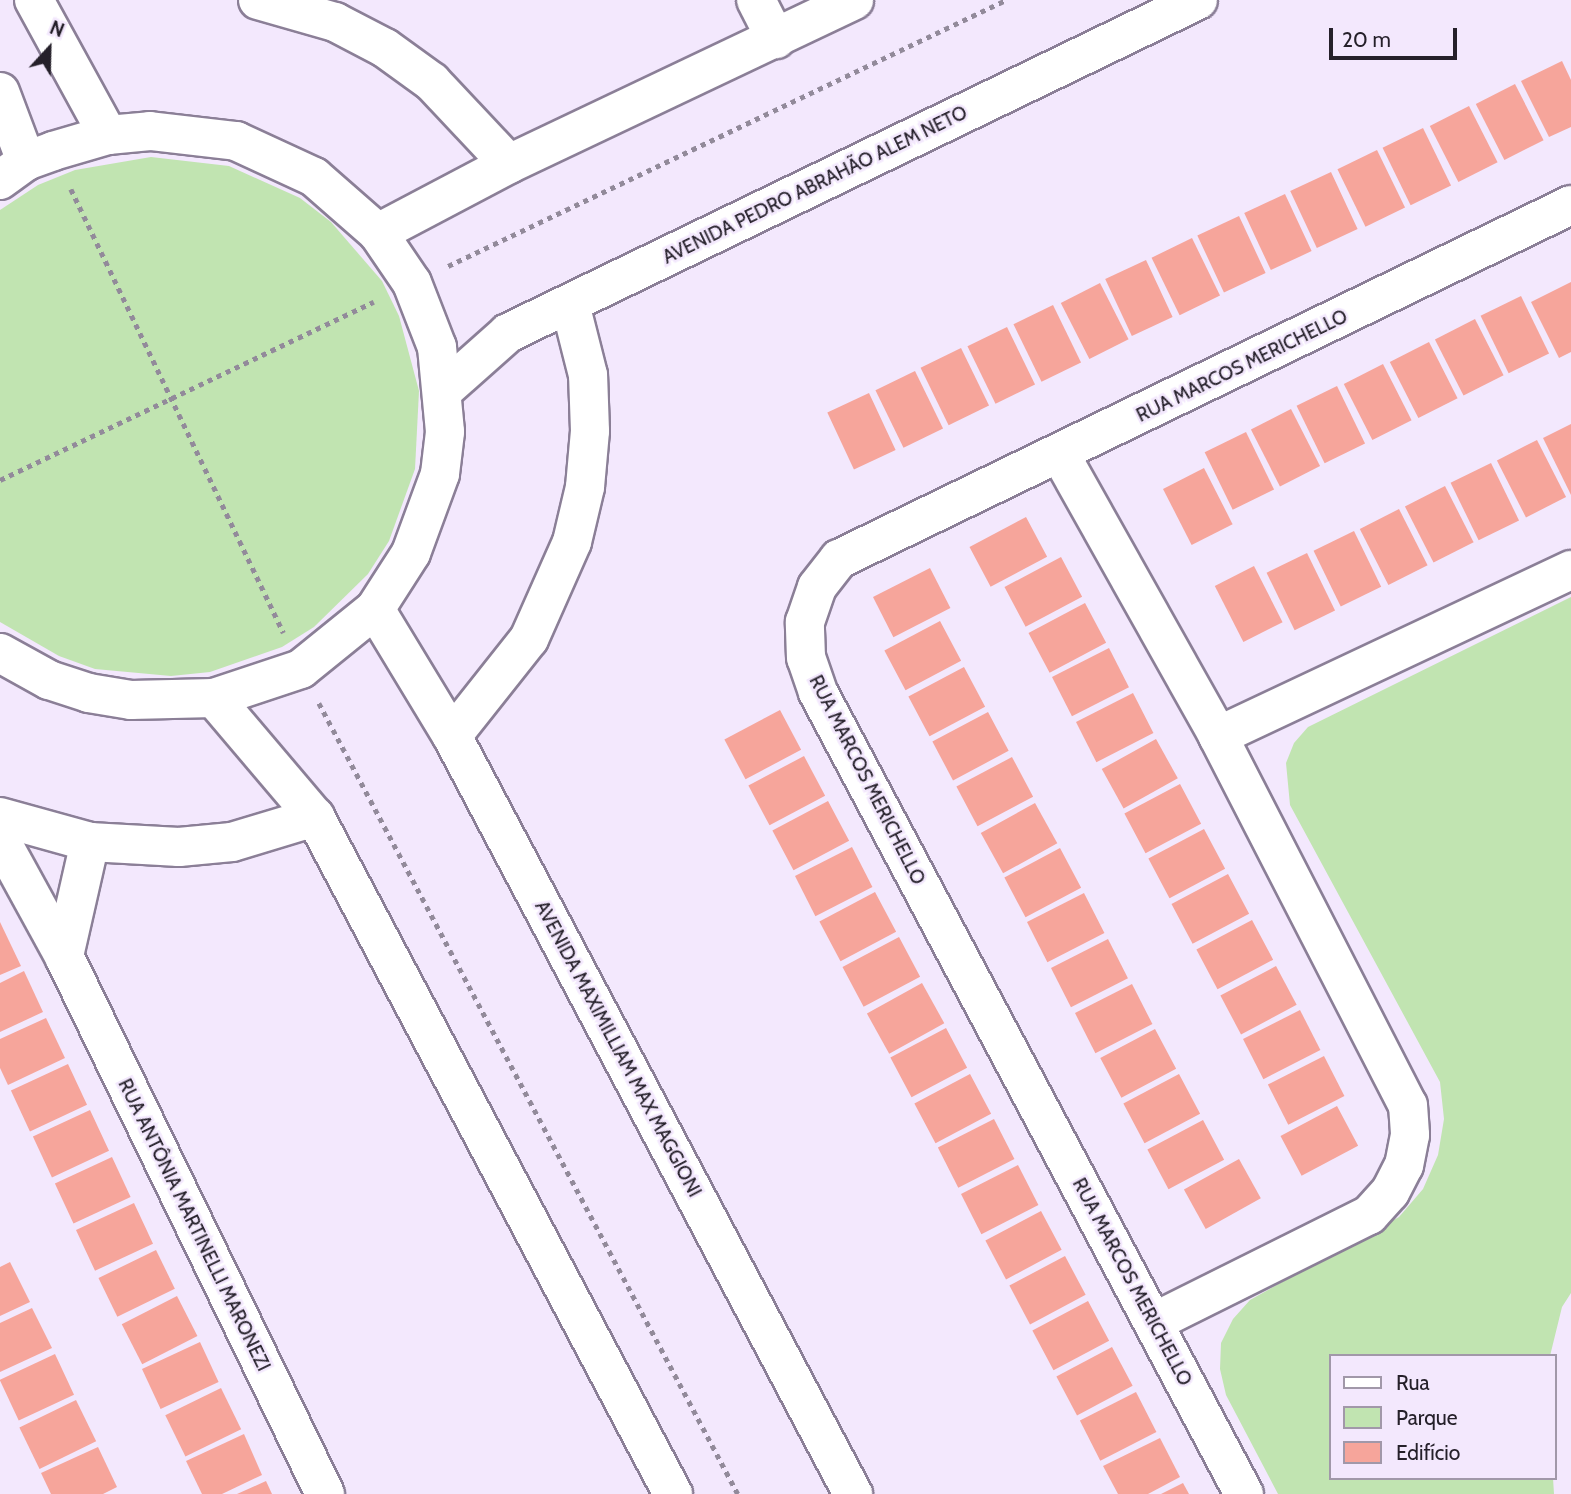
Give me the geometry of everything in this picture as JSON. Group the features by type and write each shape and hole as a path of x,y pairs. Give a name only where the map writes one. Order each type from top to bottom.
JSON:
{"street":[{"path":"258,0 340,11 432,82 509,164"},
{"path":"756,0 776,39"},
{"path":"378,233 509,164 853,0"},
{"name":"AVENIDA PEDRO ABRAHÃO ALEM NETO","path":"444,389 508,333 1198,0"},
{"path":"39,1 107,135"},
{"path":"0,92 26,164 107,135 150,131 236,141 314,177 378,233 412,284 437,347 444,389 440,474 429,515 411,554 375,609 301,669 214,698 172,702 89,694 49,680 0,653"},
{"name":"RUA MARCOS MERICHELLO","path":"1244,1494 818,692 806,658 805,622 817,587 839,559 1571,205"},
{"path":"452,736 529,639 572,542 584,487 590,431 588,375 570,304"},
{"path":"1060,454 1218,736 1408,1105 1410,1136 1404,1165 1390,1192 1369,1215 1154,1322"},
{"path":"1218,736 1571,570"},
{"name":"AVENIDA MAXIMILLIAM MAX MAGGIONI","path":"375,609 452,736 853,1494"},
{"path":"214,698 315,817 673,1494"},
{"path":"0,817 90,842 178,847 232,842 315,817"},
{"name":"RUA ANTÔNIA MARTINELLI MARONEZI","path":"0,839 64,956 325,1494"},
{"path":"64,956 90,842"}],"path":[{"path":"0,480 1006,0"},
{"path":"26,164 172,398 301,669 738,1494"}],"green space":[{"path":"151,157 229,166 300,198 331,222 382,281 399,316 419,391 415,469 389,541 368,574 314,627 282,647 210,672 171,676 95,669 59,656 0,622 0,210 38,185 75,170"},
{"path":"1571,597 1571,1293 1562,1307 1550,1354 1330,1354 1330,1480 1553,1480 1554,1494 1278,1494 1226,1395 1220,1369 1221,1343 1233,1319 1250,1300 1399,1217 1423,1189 1438,1155 1444,1119 1440,1082 1290,805 1286,763 1294,743 1308,727"}],"building":[{"path":"1562,61 1571,80 1571,127 1549,137 1521,81"},
{"path":"1515,84 1544,140 1504,160 1476,104"},
{"path":"1469,106 1498,162 1458,182 1430,126"},
{"path":"1423,128 1451,186 1411,205 1383,148"},
{"path":"1377,150 1405,208 1366,227 1337,169"},
{"path":"1331,172 1358,229 1317,248 1290,191"},
{"path":"1285,194 1312,251 1271,270 1244,213"},
{"path":"1239,216 1266,273 1224,293 1197,235"},
{"path":"1192,238 1220,296 1180,315 1152,258"},
{"path":"1146,260 1173,317 1132,336 1105,279"},
{"path":"1571,282 1571,352 1559,358 1531,302"},
{"path":"1100,283 1129,339 1089,359 1061,303"},
{"path":"1521,296 1549,354 1509,373 1481,316"},
{"path":"1053,305 1081,363 1042,382 1013,324"},
{"path":"1475,319 1504,375 1464,396 1435,339"},
{"path":"1007,327 1035,385 996,404 967,346"},
{"path":"1429,342 1458,398 1418,418 1390,362"},
{"path":"961,348 989,406 949,425 921,368"},
{"path":"1383,364 1412,420 1372,440 1344,384"},
{"path":"915,371 943,429 904,448 875,390"},
{"path":"1337,386 1365,444 1325,463 1297,406"},
{"path":"869,393 896,450 854,470 827,412"},
{"path":"1291,409 1320,466 1280,486 1251,429"},
{"path":"1571,424 1571,495 1543,438"},
{"path":"1246,432 1274,490 1233,510 1205,452"},
{"path":"1537,440 1566,497 1526,517 1497,460"},
{"path":"1491,463 1519,521 1479,540 1451,483"},
{"path":"1204,468 1233,524 1192,545 1163,489"},
{"path":"1445,486 1474,542 1434,563 1405,506"},
{"path":"1399,509 1428,565 1388,585 1360,529"},
{"path":"1026,517 1047,557 991,587 969,547"},
{"path":"1354,531 1381,587 1341,606 1314,551"},
{"path":"1307,553 1335,611 1295,630 1267,573"},
{"path":"1061,557 1082,597 1026,627 1004,587"},
{"path":"1254,566 1283,622 1243,642 1215,586"},
{"path":"930,568 950,608 893,637 873,597"},
{"path":"1085,603 1106,643 1050,673 1028,633"},
{"path":"940,621 961,661 906,690 884,651"},
{"path":"1109,648 1129,687 1072,716 1052,677"},
{"path":"964,667 985,707 930,736 908,697"},
{"path":"1133,693 1153,733 1096,762 1076,722"},
{"path":"780,710 801,750 746,779 724,740"},
{"path":"988,712 1009,751 953,780 932,742"},
{"path":"1156,739 1178,778 1124,808 1102,769"},
{"path":"804,756 825,796 770,825 748,786"},
{"path":"1012,757 1033,797 978,826 956,787"},
{"path":"1180,784 1201,824 1146,853 1124,814"},
{"path":"828,801 849,841 794,870 772,831"},
{"path":"1035,803 1057,843 1003,873 981,833"},
{"path":"1204,829 1225,869 1170,898 1148,859"},
{"path":"852,847 872,887 815,916 795,876"},
{"path":"1060,848 1081,888 1026,917 1004,878"},
{"path":"1228,874 1249,914 1193,944 1171,904"},
{"path":"875,892 896,932 841,961 819,922"},
{"path":"1084,893 1104,933 1047,962 1027,922"},
{"path":"1252,920 1273,960 1218,989 1196,950"},
{"path":"0,922 21,966 0,975"},
{"path":"899,937 920,977 864,1007 842,967"},
{"path":"1108,939 1128,978 1071,1007 1051,968"},
{"path":"1276,966 1297,1005 1241,1034 1220,996"},
{"path":"24,971 43,1012 0,1032 0,983"},
{"path":"922,983 944,1023 889,1054 867,1014"},
{"path":"1132,984 1152,1024 1095,1053 1075,1013"},
{"path":"1300,1010 1320,1050 1263,1079 1243,1039"},
{"path":"46,1018 65,1058 8,1085 0,1068 0,1039"},
{"path":"946,1028 967,1068 912,1097 890,1058"},
{"path":"1155,1029 1176,1069 1121,1098 1100,1058"},
{"path":"1324,1056 1344,1096 1288,1125 1268,1085"},
{"path":"68,1064 87,1105 30,1131 11,1091"},
{"path":"970,1074 991,1114 936,1143 914,1104"},
{"path":"1179,1074 1200,1114 1145,1143 1123,1104"},
{"path":"1337,1106 1358,1146 1302,1176 1280,1136"},
{"path":"90,1110 109,1151 52,1177 33,1137"},
{"path":"994,1119 1014,1159 958,1188 938,1148"},
{"path":"1203,1120 1224,1160 1169,1189 1147,1150"},
{"path":"112,1157 131,1197 73,1224 55,1184"},
{"path":"1239,1159 1261,1198 1206,1229 1184,1190"},
{"path":"1018,1165 1038,1205 981,1234 961,1194"},
{"path":"134,1203 153,1244 95,1271 76,1230"},
{"path":"1041,1211 1062,1250 1006,1279 985,1241"},
{"path":"156,1250 175,1289 117,1317 98,1278"},
{"path":"1065,1256 1086,1295 1030,1324 1009,1286"},
{"path":"10,1262 30,1302 0,1316 0,1267"},
{"path":"177,1296 197,1336 142,1364 122,1324"},
{"path":"1088,1301 1109,1341 1054,1370 1032,1331"},
{"path":"32,1308 52,1348 0,1372 0,1323"},
{"path":"200,1342 219,1382 161,1409 142,1369"},
{"path":"1112,1347 1133,1386 1077,1415 1056,1377"},
{"path":"55,1354 74,1395 19,1421 0,1380"},
{"path":"221,1388 241,1429 185,1457 165,1415"},
{"path":"1136,1392 1156,1432 1100,1461 1080,1421"},
{"path":"76,1400 96,1441 40,1469 19,1428"},
{"path":"244,1434 262,1475 222,1494 202,1494 186,1461"},
{"path":"1160,1438 1180,1477 1148,1494 1118,1494 1103,1466"},
{"path":"98,1447 117,1487 103,1494 51,1494 41,1473"},
{"path":"266,1481 272,1494 237,1494"},
{"path":"1183,1483 1189,1494 1161,1494"}]}
